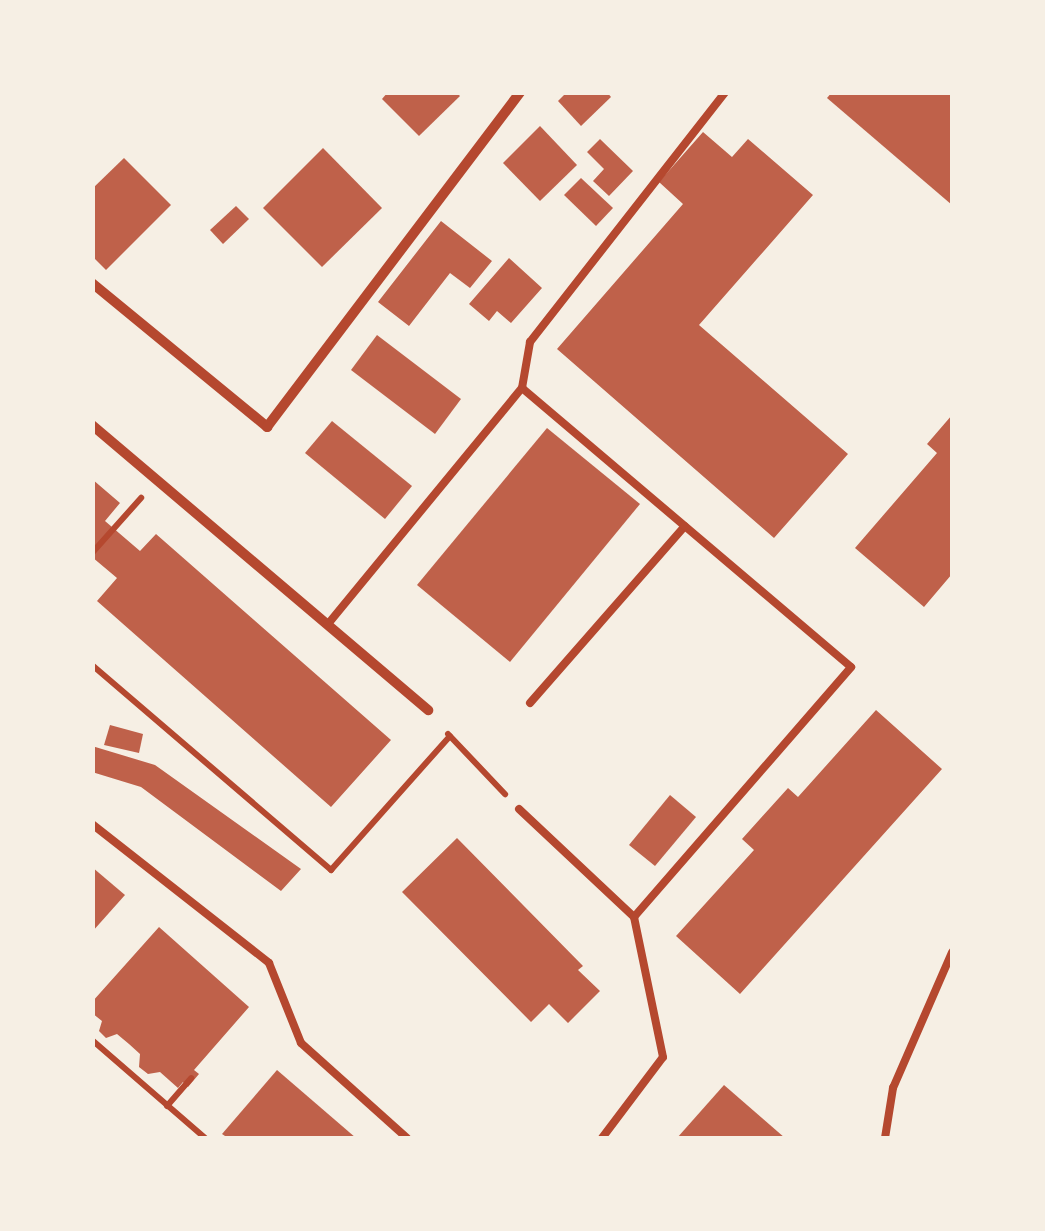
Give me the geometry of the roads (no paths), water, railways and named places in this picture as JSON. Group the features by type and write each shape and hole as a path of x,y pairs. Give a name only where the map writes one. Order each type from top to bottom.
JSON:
{"street":[{"path":"92,283 267,427 520,92"},
{"path":"92,425 428,710"}],"lane":[{"path":"328,624 522,388 530,342 725,92"},
{"path":"522,388 850,666 634,917"},
{"path":"530,703 684,526"},
{"path":"519,809 634,917 663,1057 602,1138"},
{"path":"92,824 268,963 301,1043 407,1138"},
{"path":"885,1138 893,1088 952,952"}]}
